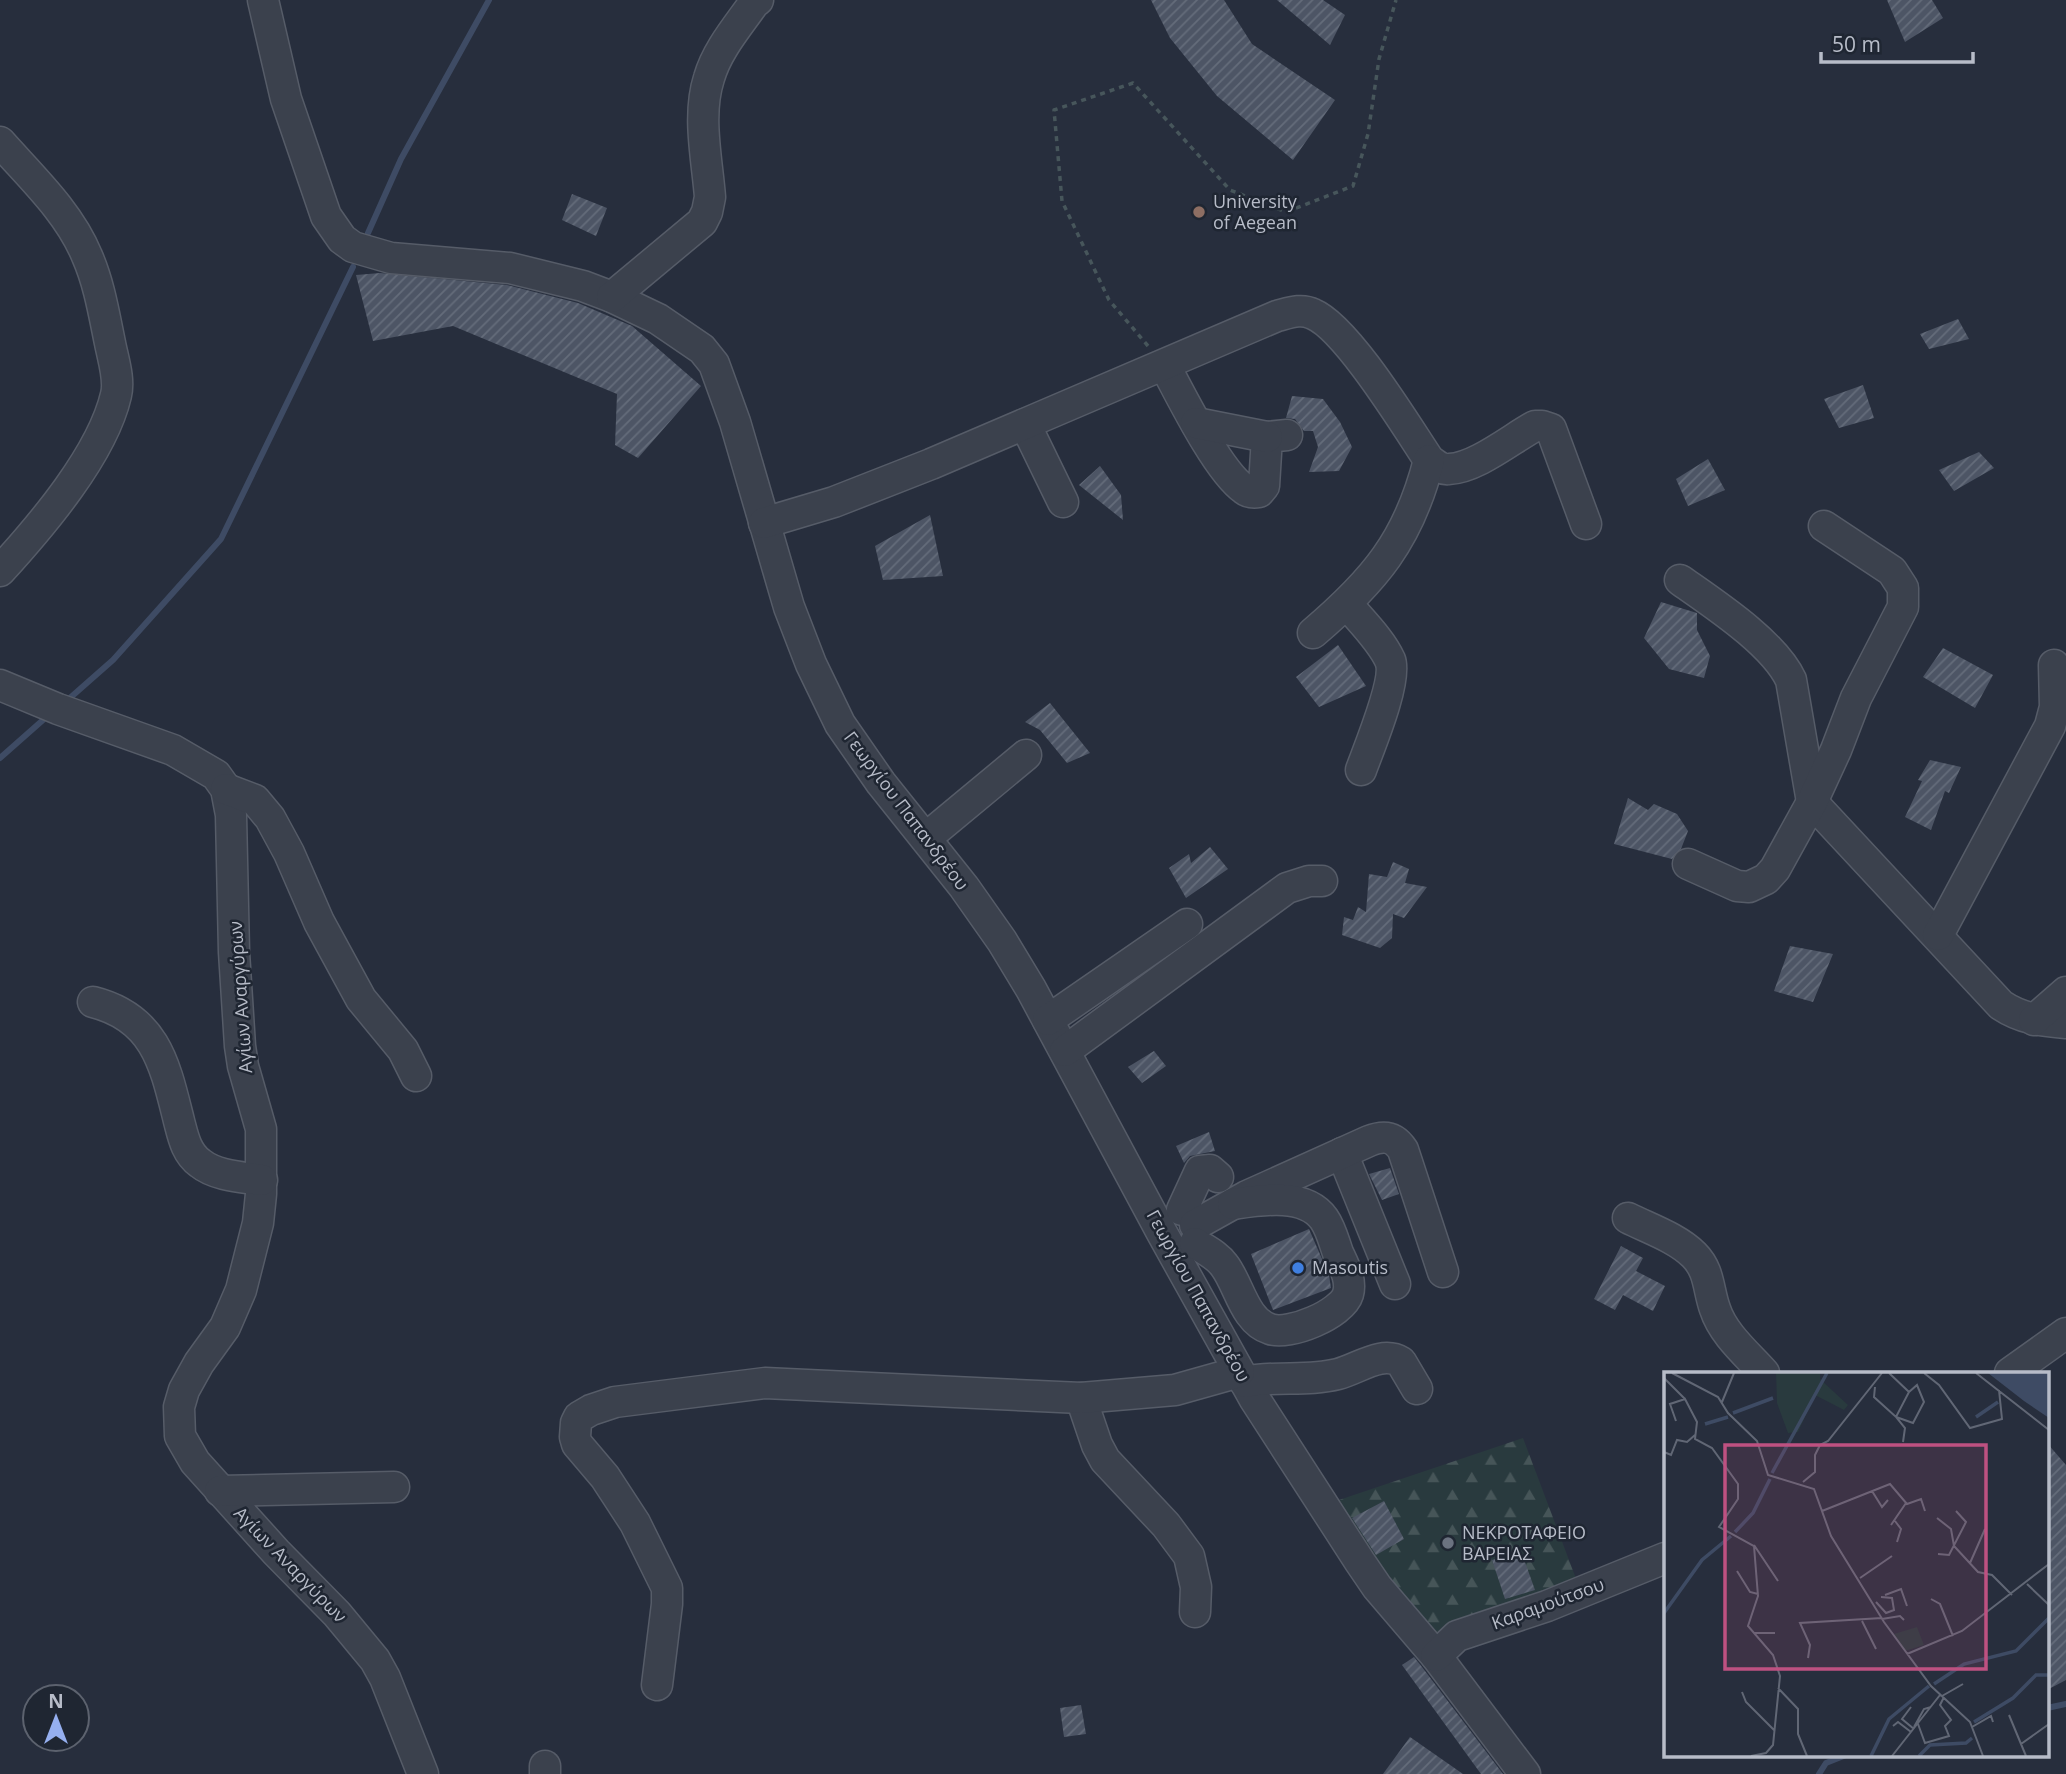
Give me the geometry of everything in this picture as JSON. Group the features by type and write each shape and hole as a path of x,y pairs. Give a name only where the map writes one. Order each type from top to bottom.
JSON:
{"street":[{"name":"Γεωργίου Παπανδρέου","path":"263,0 286,99 326,216 342,239 353,247 391,258 510,268 564,280 612,297 658,319 702,349 714,364 735,422 789,607 835,715 858,752 964,887 1002,942 1065,1051 1181,1223 1183,1271 1242,1377 1377,1587 1436,1656 1525,1774"},
{"path":"612,297 702,222 707,212 710,197 704,104 708,78 717,57 758,0"},
{"path":"0,142 57,207 87,255 104,313 117,388 104,429 69,486 45,520 0,571"},
{"path":"764,523 834,502 1165,366 1277,316 1295,312 1315,314 1351,348 1430,460 1438,467 1452,469 1473,462 1535,426 1548,427 1554,434 1586,524"},
{"path":"1165,366 1196,423 1233,478 1243,489 1252,493 1259,492 1264,486 1277,436 1196,423"},
{"path":"1025,424 1063,502"},
{"path":"1313,633 1347,604 1388,556 1406,527 1423,486 1430,460"},
{"path":"1688,864 1737,886 1749,887 1759,883 1775,869 1812,802 1856,698 1903,607 1901,583 1892,571 1824,526"},
{"path":"1680,580 1719,608 1774,654 1786,669 1794,694 1812,802 2001,1005 2019,1016 2066,1023"},
{"path":"1347,604 1384,650 1392,668 1389,689 1361,770"},
{"path":"1938,935 2050,726 2055,708 2054,666"},
{"path":"0,685 46,705 173,750 216,775 226,789 255,800 270,818 289,853 319,922 361,999 403,1050 416,1076"},
{"path":"926,838 1026,755"},
{"name":"Αγίων Αναργύρων","path":"226,789 231,815 234,952 240,1046 261,1129 262,1180 258,1223 241,1290 225,1327 191,1377 179,1407 180,1436 185,1448 220,1491 337,1614 375,1660 385,1678 423,1774"},
{"path":"1065,1051 1287,888 1309,881 1322,881"},
{"path":"1048,1020 1187,924"},
{"path":"2034,1020 2066,992"},
{"path":"93,1002 113,1007 128,1015 141,1028 160,1056 183,1140 198,1162 209,1169 262,1180"},
{"path":"1181,1223 1233,1204 1379,1136 1386,1136 1398,1142 1403,1150 1443,1272"},
{"path":"1342,1153 1395,1284"},
{"path":"1183,1271 1181,1223 1200,1171 1210,1170 1218,1177"},
{"path":"1181,1223 1227,1268 1252,1316 1261,1325 1271,1330 1293,1330 1337,1310 1347,1296 1349,1279 1326,1224 1318,1212 1297,1202 1270,1200 1233,1204"},
{"path":"1628,1219 1672,1240 1692,1252 1701,1262 1707,1273 1714,1310 1763,1372"},
{"path":"2011,1372 2066,1333"},
{"path":"657,1685 667,1588 635,1523 605,1477 578,1444 574,1431 579,1417 591,1410 615,1402 765,1383 1081,1398 1175,1391 1242,1377 1331,1376 1386,1358 1397,1360 1405,1366 1417,1389"},
{"path":"1081,1398 1105,1460 1166,1525 1189,1556 1196,1587 1195,1612"},
{"path":"220,1491 394,1487"},
{"name":"Καραμούτσου","path":"1436,1656 1457,1636 1547,1606 1664,1558"}],"path":[{"path":"1165,366 1109,300 1062,201 1054,110 1133,83 1230,190 1286,212 1353,186 1368,134 1379,59 1396,0"}],"green space":[{"path":"1523,1438 1578,1584 1495,1615 1428,1635 1336,1501"}],"building":[{"path":"1151,0 1224,0 1252,44 1335,100 1293,160 1217,96 1170,38"},
{"path":"1277,0 1323,0 1345,15 1330,45"},
{"path":"1887,0 1932,0 1943,18 1905,42"},
{"path":"572,194 607,208 596,236 562,220"},
{"path":"380,273 507,285 578,303 632,326 701,386 638,458 615,445 617,394 453,326 373,341 356,275"},
{"path":"1958,319 1969,339 1929,349 1920,334"},
{"path":"1863,385 1874,418 1839,428 1824,399"},
{"path":"1292,396 1323,399 1340,422 1352,447 1339,471 1309,472 1318,447 1313,431 1304,431 1295,419 1286,418"},
{"path":"1979,452 1994,468 1954,491 1939,470"},
{"path":"1708,459 1725,490 1688,506 1676,479"},
{"path":"1100,466 1121,495 1123,520 1079,485"},
{"path":"930,515 943,576 883,580 875,546"},
{"path":"1661,602 1697,613 1697,630 1710,656 1704,678 1669,669 1644,638"},
{"path":"1338,645 1366,686 1319,707 1296,677"},
{"path":"1943,648 1993,675 1975,708 1923,677"},
{"path":"1050,703 1090,753 1067,763 1040,730 1025,722"},
{"path":"1930,760 1961,767 1949,793 1945,791 1931,830 1905,817 1922,781 1918,780"},
{"path":"1628,798 1648,810 1654,804 1677,814 1688,831 1681,849 1672,859 1614,844"},
{"path":"1210,847 1228,869 1186,898 1169,868 1189,854 1191,863"},
{"path":"1393,862 1409,869 1405,883 1427,887 1404,918 1393,914 1392,938 1380,948 1342,935 1344,917 1353,920 1358,907 1366,912 1369,874 1387,877"},
{"path":"1790,946 1833,954 1813,1002 1774,991"},
{"path":"1154,1051 1166,1066 1142,1083 1128,1067"},
{"path":"1209,1132 1215,1151 1190,1156 1184,1163 1176,1146"},
{"path":"1390,1168 1399,1194 1382,1200 1369,1174"},
{"name":"Masoutis","path":"1309,1229 1329,1275 1331,1288 1273,1310 1251,1254"},
{"path":"1621,1246 1643,1258 1636,1271 1665,1286 1653,1311 1623,1295 1615,1310 1594,1299"},
{"path":"2048,1444 2066,1465 2066,1680 2048,1689"},
{"path":"1384,1501 1404,1539 1376,1555 1352,1518"},
{"path":"1521,1551 1535,1590 1505,1599 1492,1560"},
{"path":"1414,1657 1503,1774 1481,1774 1402,1665"},
{"path":"1081,1705 1086,1734 1064,1737 1060,1708"},
{"path":"1410,1737 1463,1774 1383,1774"}],"waterway":[{"path":"368,233 401,159 489,0"},
{"path":"71,697 113,660 221,539 353,267"},
{"path":"0,758 43,720"},
{"path":"2048,1708 2066,1704"},
{"path":"1819,1774 1826,1763 1844,1756"}],"place":[{"name":"University of Aegean","path":"1199,212"},
{"name":"Masoutis","path":"1298,1268"},
{"name":"ΝΕΚΡΟΤΑΦΕΙΟ ΒΑΡΕΙΑΣ","path":"1448,1543"}]}
